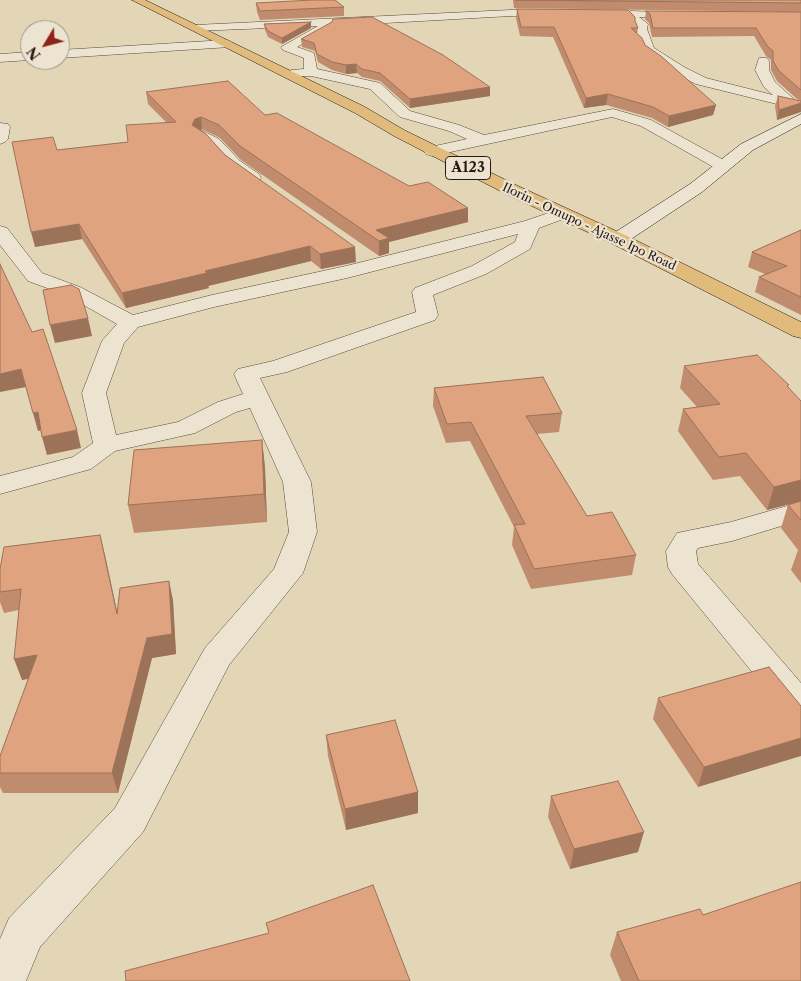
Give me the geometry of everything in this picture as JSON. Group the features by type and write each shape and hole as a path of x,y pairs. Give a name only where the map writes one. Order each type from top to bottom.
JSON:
{"highway":[{"name":"Ilorin - Omupo - Ajasse Ipo Road","path":"137,0 360,110 432,150 560,214 618,239 801,331"}],"street":[{"path":"532,0 547,13"},
{"path":"194,28 372,19 565,13"},
{"path":"690,15 626,14 642,24 641,29 649,50 679,70 701,81 799,113"},
{"path":"311,72 310,56 287,46 335,22"},
{"path":"70,53 227,44"},
{"path":"0,58 20,57"},
{"path":"763,61 762,70 769,84 799,113"},
{"path":"288,74 311,72 375,86 405,114 454,128 482,140"},
{"path":"432,150 614,113 646,124 723,166"},
{"path":"618,239 696,188 747,147 799,113"},
{"path":"203,136 214,142 234,164 265,186"},
{"path":"106,445 94,393 113,341 130,322 212,301 347,272 531,225 560,214"},
{"path":"4,981 24,933 129,820 217,657 288,574 303,532 297,482 246,374 279,368 427,315 422,292 479,270 523,245 531,225"},
{"path":"0,232 35,277 73,291 130,322"},
{"path":"355,250 376,264"},
{"path":"0,485 82,463 106,445 186,428 227,407 257,397"},
{"path":"801,511 732,531 687,540 681,551 683,567 801,707"}],"building":[{"path":"335,0 344,7 260,11 256,3"},
{"path":"515,0 801,0 801,3"},
{"path":"517,9 628,10 635,17 638,28 631,28 642,38 645,45 661,56 716,105 669,116 653,107 608,94 586,98 554,27 521,27"},
{"path":"646,11 801,12 801,90 779,71 773,61 773,51 768,47 756,28 653,28 650,14"},
{"path":"372,17 443,55 490,87 410,99 380,73 362,69 356,64 346,65 332,62 317,54 314,43 301,39 332,22 333,19"},
{"path":"311,22 282,38 268,31 264,24"},
{"path":"228,81 265,115 277,113 409,186 428,182 468,208 376,230 389,238 379,241 240,146 219,125 201,117 195,119 192,125 206,134 225,155 355,247 320,254 310,246 122,293 79,224 31,232 12,142 53,137 57,150 128,142 126,125 176,122 146,92"},
{"path":"778,96 801,101 801,103 779,110"},
{"path":"801,230 801,297 759,277 787,266 752,252"},
{"path":"0,264 32,332 43,329 77,430 42,437 38,412 33,413 21,369 0,374"},
{"path":"71,285 79,289 88,318 50,325 43,290"},
{"path":"757,355 789,385 787,386 801,401 801,480 774,487 746,453 719,457 683,409 720,404 684,366"},
{"path":"543,377 562,413 526,416 587,516 612,512 636,555 534,569 514,525 525,524 471,422 447,424 434,388"},
{"path":"262,440 264,494 128,505 134,450"},
{"path":"801,501 801,520 788,505"},
{"path":"100,535 117,614 120,588 169,581 172,634 147,638 112,773 0,773 0,756 37,655 14,659 21,589 0,592 0,569 4,547"},
{"path":"769,667 801,706 801,738 704,767 658,698"},
{"path":"395,720 418,792 345,809 326,735"},
{"path":"618,781 644,832 574,849 551,796"},
{"path":"801,882 801,981 639,981 617,932 700,909 703,915"},
{"path":"373,885 410,981 126,981 125,971 269,933 266,923"}]}
